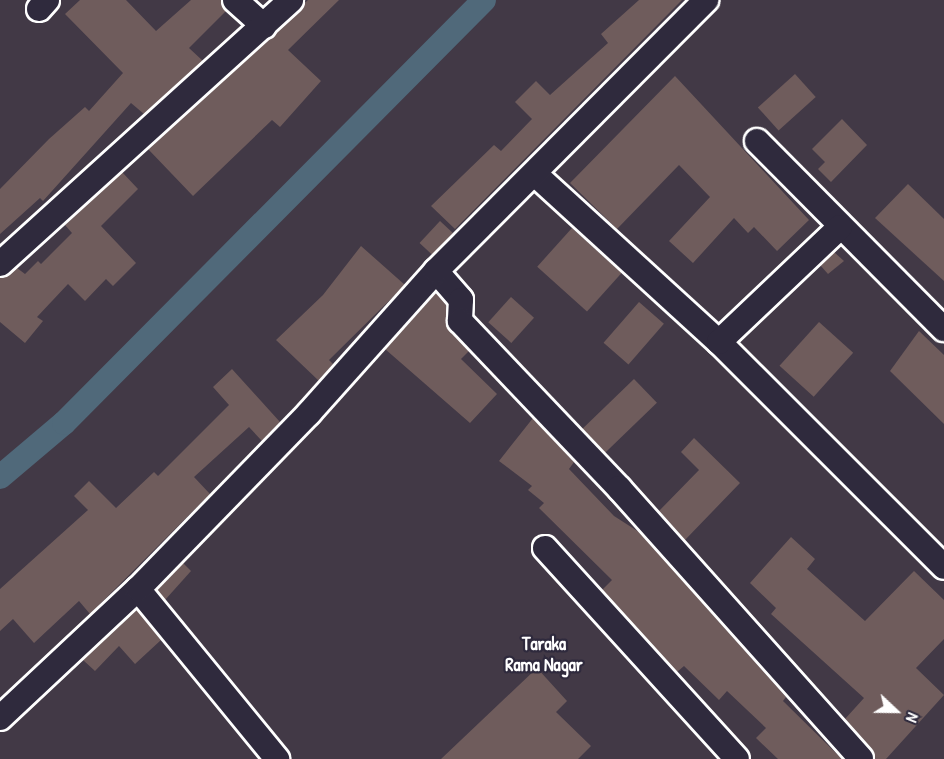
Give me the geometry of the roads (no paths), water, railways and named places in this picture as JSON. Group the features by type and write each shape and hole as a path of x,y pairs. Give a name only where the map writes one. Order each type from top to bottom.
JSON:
{"street":[{"path":"235,0 264,26"},
{"path":"0,264 291,0"},
{"path":"0,718 138,589 309,413 436,271 536,175 706,0"},
{"path":"757,141 840,227 944,329"},
{"path":"536,175 719,342 944,567"},
{"path":"719,342 840,227"},
{"path":"436,271 461,300 460,321 619,488 861,759"},
{"path":"545,548 737,759"},
{"path":"138,589 277,759"}],"waterway":[{"path":"0,477 64,423 484,0"}],"district":[{"name":"Taraka Rama Nagar","path":"544,655"}]}
